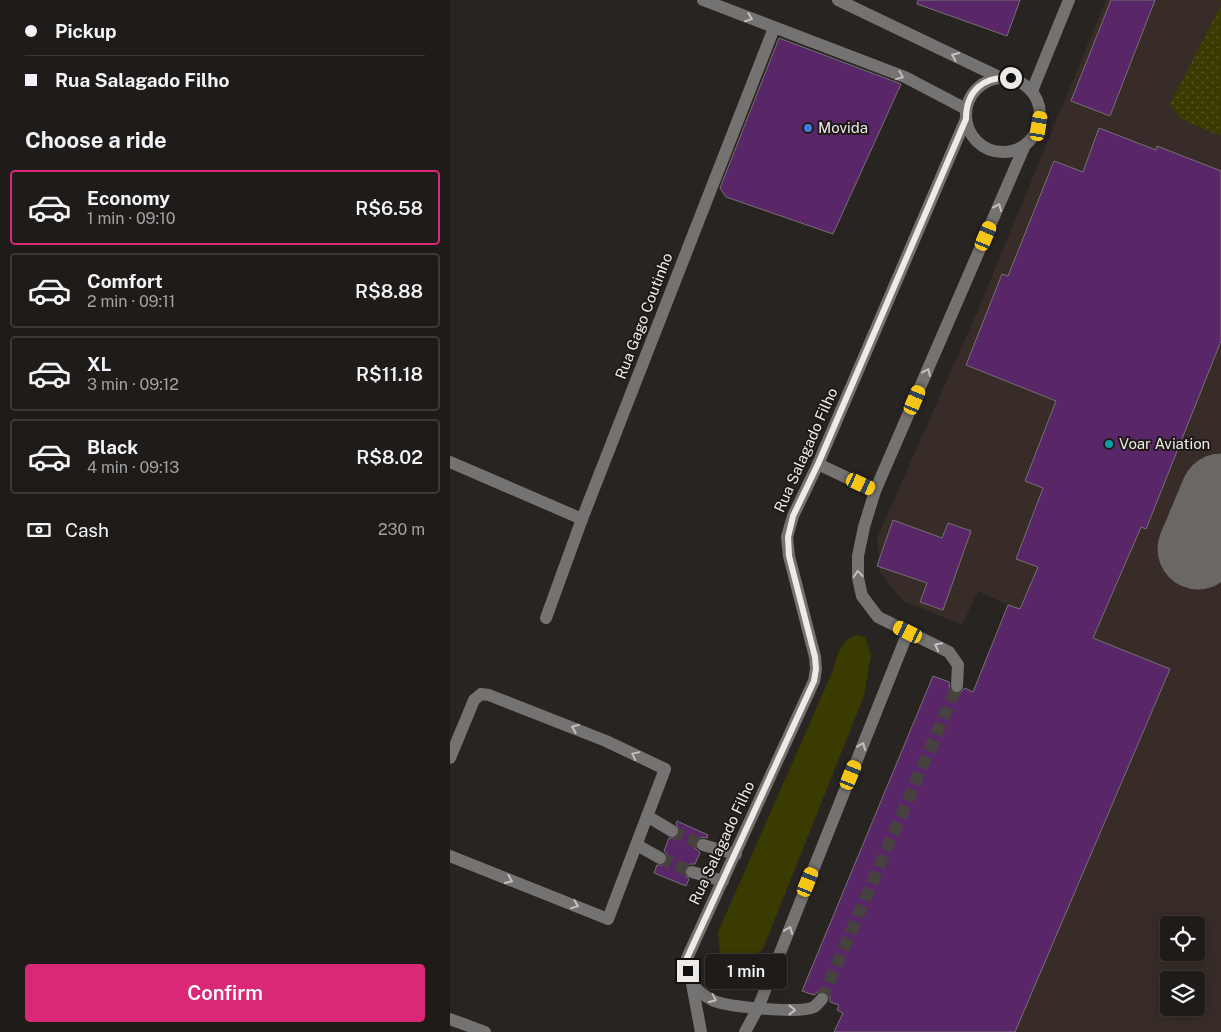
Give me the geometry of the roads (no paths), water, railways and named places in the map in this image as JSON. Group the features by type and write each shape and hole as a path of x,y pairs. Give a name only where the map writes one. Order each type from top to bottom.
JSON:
{"street":[{"path":"703,0 905,77 966,114"},
{"path":"838,0 999,77 1011,78 1023,83 1039,101 1041,114 1039,126 1034,137 1025,145 1013,151 1000,152 988,149 977,142 970,132 966,114 970,97 977,88 987,81 999,77"},
{"path":"1032,91 1070,0"},
{"name":"Rua Gago Coutinho","path":"546,618 582,519 774,28"},
{"name":"Rua Salagado Filho","path":"701,1032 687,958 814,681 815,657 789,556 788,537 793,516 818,464 966,114"},
{"path":"958,686 958,665 948,652 878,617 862,596 858,578 858,556 864,527 875,491 1025,145"},
{"path":"450,462 582,519"},
{"path":"818,464 875,491"},
{"path":"745,1032 758,1008 908,632"},
{"path":"450,758 474,700 481,694 489,694 606,741 665,769 608,919 450,856"},
{"path":"647,816 672,831"},
{"path":"637,845 660,858"},
{"path":"704,845 736,854"},
{"path":"692,872 723,880"},
{"path":"692,982 701,993 714,1001 758,1008 797,1010 814,1007 822,999"},
{"path":"450,1019 485,1032"}],"tunnel":[{"path":"822,999 957,686"},
{"path":"672,831 703,845"},
{"path":"660,858 692,872"}],"place":[{"name":"Movida","path":"808,128"},
{"name":"Voar Aviation","path":"1109,444"}]}
